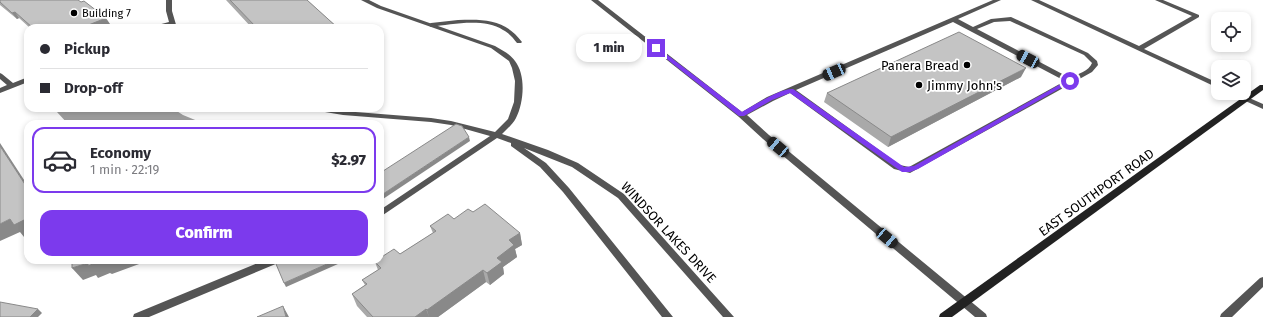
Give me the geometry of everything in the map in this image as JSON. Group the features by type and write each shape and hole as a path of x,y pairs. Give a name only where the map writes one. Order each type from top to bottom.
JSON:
{"main road":[{"name":"EAST SOUTHPORT ROAD","path":"1251,95 1263,87"},
{"name":"EAST SOUTHPORT ROAD","path":"944,317 1245,100"}],"street":[{"path":"169,0 169,12 173,24"},
{"path":"364,0 379,7 493,47 513,62 518,74 514,114 508,124 496,135 384,211"},
{"path":"594,0 742,115 766,137 982,317"},
{"path":"742,115 770,99 998,0"},
{"path":"1034,0 1211,83"},
{"path":"1139,49 1197,16 1158,0"},
{"path":"953,19 1070,81"},
{"path":"791,90 897,167 910,170 1095,66 1095,62 1086,54 1011,19 993,20 972,29"},
{"path":"431,25 464,21 496,24 508,30 519,42"},
{"path":"0,75 12,86"},
{"path":"0,91 24,81"},
{"path":"1248,100 1263,107"},
{"name":"WINDSOR LAKES DRIVE","path":"337,112 431,120 471,127 545,152 575,165 621,196 729,317"},
{"name":"WINDSOR LAKES DRIVE","path":"496,135 517,146 543,166 566,190 668,317"},
{"path":"138,317 265,264"},
{"path":"1225,317 1263,281"}],"shaded area":[{"path":"57,112 178,112 195,120 64,120"}],"building":[{"name":"Building 7","path":"0,0 78,0 81,2 84,1 106,18 91,24 28,24 15,12 12,13 0,2"},
{"path":"230,0 307,0 334,24 253,24"},
{"path":"959,32 1026,68 891,137 827,93"},
{"path":"456,124 462,126 469,137 384,193 384,170"},
{"path":"0,146 24,183 24,220 14,225 10,219 0,224"},
{"path":"485,204 520,233 509,240 514,245 497,258 502,262 487,273 483,270 415,317 373,317 352,294 367,284 362,280 381,268 377,264 384,264 384,255 394,249 400,254 436,231 430,226 448,214 454,219 468,209 473,212"},
{"path":"72,264 85,264 72,268"},
{"path":"276,264 327,264 284,283"},
{"path":"0,302 38,309 30,317 0,317"},
{"path":"283,306 286,317 257,317"}],"place":[{"name":"Building 7","path":"74,13"},
{"name":"Panera Bread","path":"967,65"},
{"name":"Jimmy John's","path":"919,85"}],"route":[{"path":"656,48 742,115 770,99 791,90 897,167 910,170 1070,81"}]}
